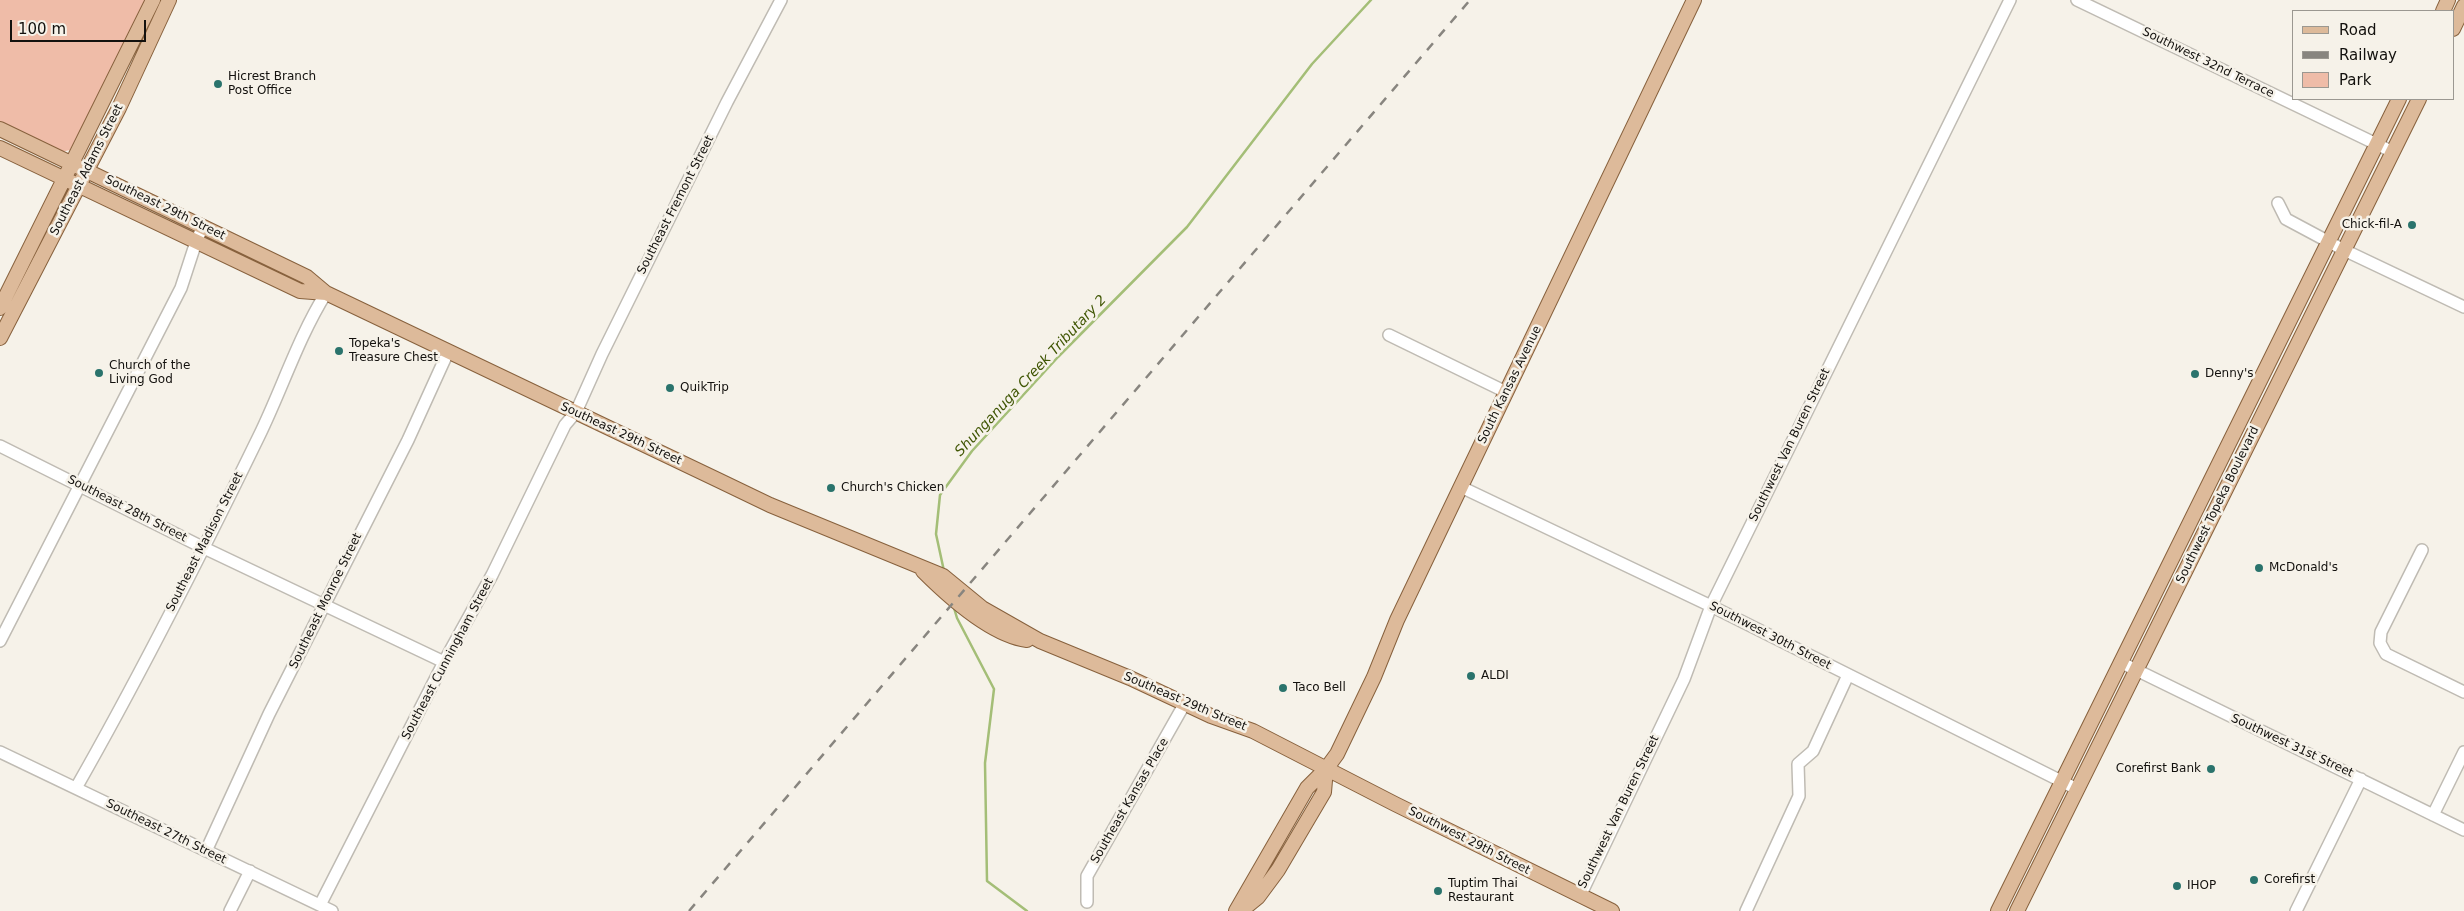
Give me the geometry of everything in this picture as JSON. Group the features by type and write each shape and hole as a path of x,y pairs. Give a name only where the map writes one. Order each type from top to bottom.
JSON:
{"main road":[{"name":"Southeast Adams Street","path":"0,308 154,0"},
{"name":"Southeast Adams Street","path":"0,338 87,171 169,0"},
{"name":"South Kansas Avenue","path":"1236,911 1307,788 1326,769 1337,754 1370,684 1397,620 1694,0"},
{"path":"2454,27 2464,6"},
{"name":"Southwest Topeka Boulevard","path":"1998,911 2399,100"},
{"name":"Southwest Topeka Boulevard","path":"2018,911 2419,100"},
{"name":"Southeast 29th Street","path":"0,129 307,277 326,293 448,352 770,504 943,576 982,608 1040,641 1223,721 1253,731 1326,769"},
{"name":"Southeast 29th Street","path":"0,148 300,291 326,293"},
{"path":"2265,371 2280,378"},
{"path":"2228,446 2243,455"},
{"name":"South Kansas Avenue","path":"1241,911 1258,897 1278,870 1324,792 1326,769"},
{"name":"Southwest 29th Street","path":"1326,769 1612,911"}],"street":[{"name":"Southeast Fremont Street","path":"576,412 602,354 714,128 782,0"},
{"name":"Southwest Van Buren Street","path":"1580,896 1684,679 1711,606 2010,0"},
{"name":"Southwest 32nd Terrace","path":"2077,0 2393,152"},
{"path":"2278,203 2286,219 2330,240 2344,250 2464,307"},
{"path":"0,642 181,288 196,242 204,226"},
{"name":"Southeast Madison Street","path":"76,788 107,734 260,435 312,316 326,293"},
{"path":"1389,335 1506,392"},
{"name":"Southeast Monroe Street","path":"206,851 269,714 408,440 448,352"},
{"name":"Southeast Cunningham Street","path":"320,905 444,662 492,575 565,425 576,412"},
{"name":"Southeast 28th Street","path":"0,446 202,547 444,662"},
{"name":"Southwest 30th Street","path":"1461,487 1711,606 2078,789"},
{"path":"2422,550 2381,632 2380,643 2386,654 2464,692"},
{"name":"Southwest 31st Street","path":"2120,662 2464,830"},
{"path":"1746,911 1799,796 1798,764 1813,751 1848,675"},
{"name":"Southeast Kansas Place","path":"1087,902 1087,876 1185,703"},
{"name":"Southeast 27th Street","path":"0,752 332,911"},
{"path":"2433,815 2464,752"},
{"path":"2296,911 2361,779"},
{"path":"230,911 250,871"}],"green space":[{"path":"0,0 148,0 70,150 61,152 0,124"}],"waterway":[{"name":"Shunganuga Creek Tributary 2","path":"944,571 936,534 940,495 972,451 1058,357 1187,227 1312,64 1371,0"},
{"name":"Shunganuga Creek Tributary 2","path":"954,608 957,618 994,689 985,763 987,881 1027,911"}],"railway":[{"path":"689,911 1470,0"}],"place":[{"name":"Hicrest Branch Post Office","path":"218,84"},
{"name":"Chick-fil-A","path":"2412,225"},
{"name":"Topeka's Treasure Chest","path":"339,351"},
{"name":"Church of the Living God","path":"99,373"},
{"name":"Denny's","path":"2195,374"},
{"name":"QuikTrip","path":"670,388"},
{"name":"Church's Chicken","path":"831,488"},
{"name":"McDonald's","path":"2259,568"},
{"name":"ALDI","path":"1471,676"},
{"name":"Taco Bell","path":"1283,688"},
{"name":"Corefirst Bank","path":"2211,769"},
{"name":"Corefirst","path":"2254,880"},
{"name":"IHOP","path":"2177,886"},
{"name":"Tuptim Thai Restaurant","path":"1438,891"}]}
